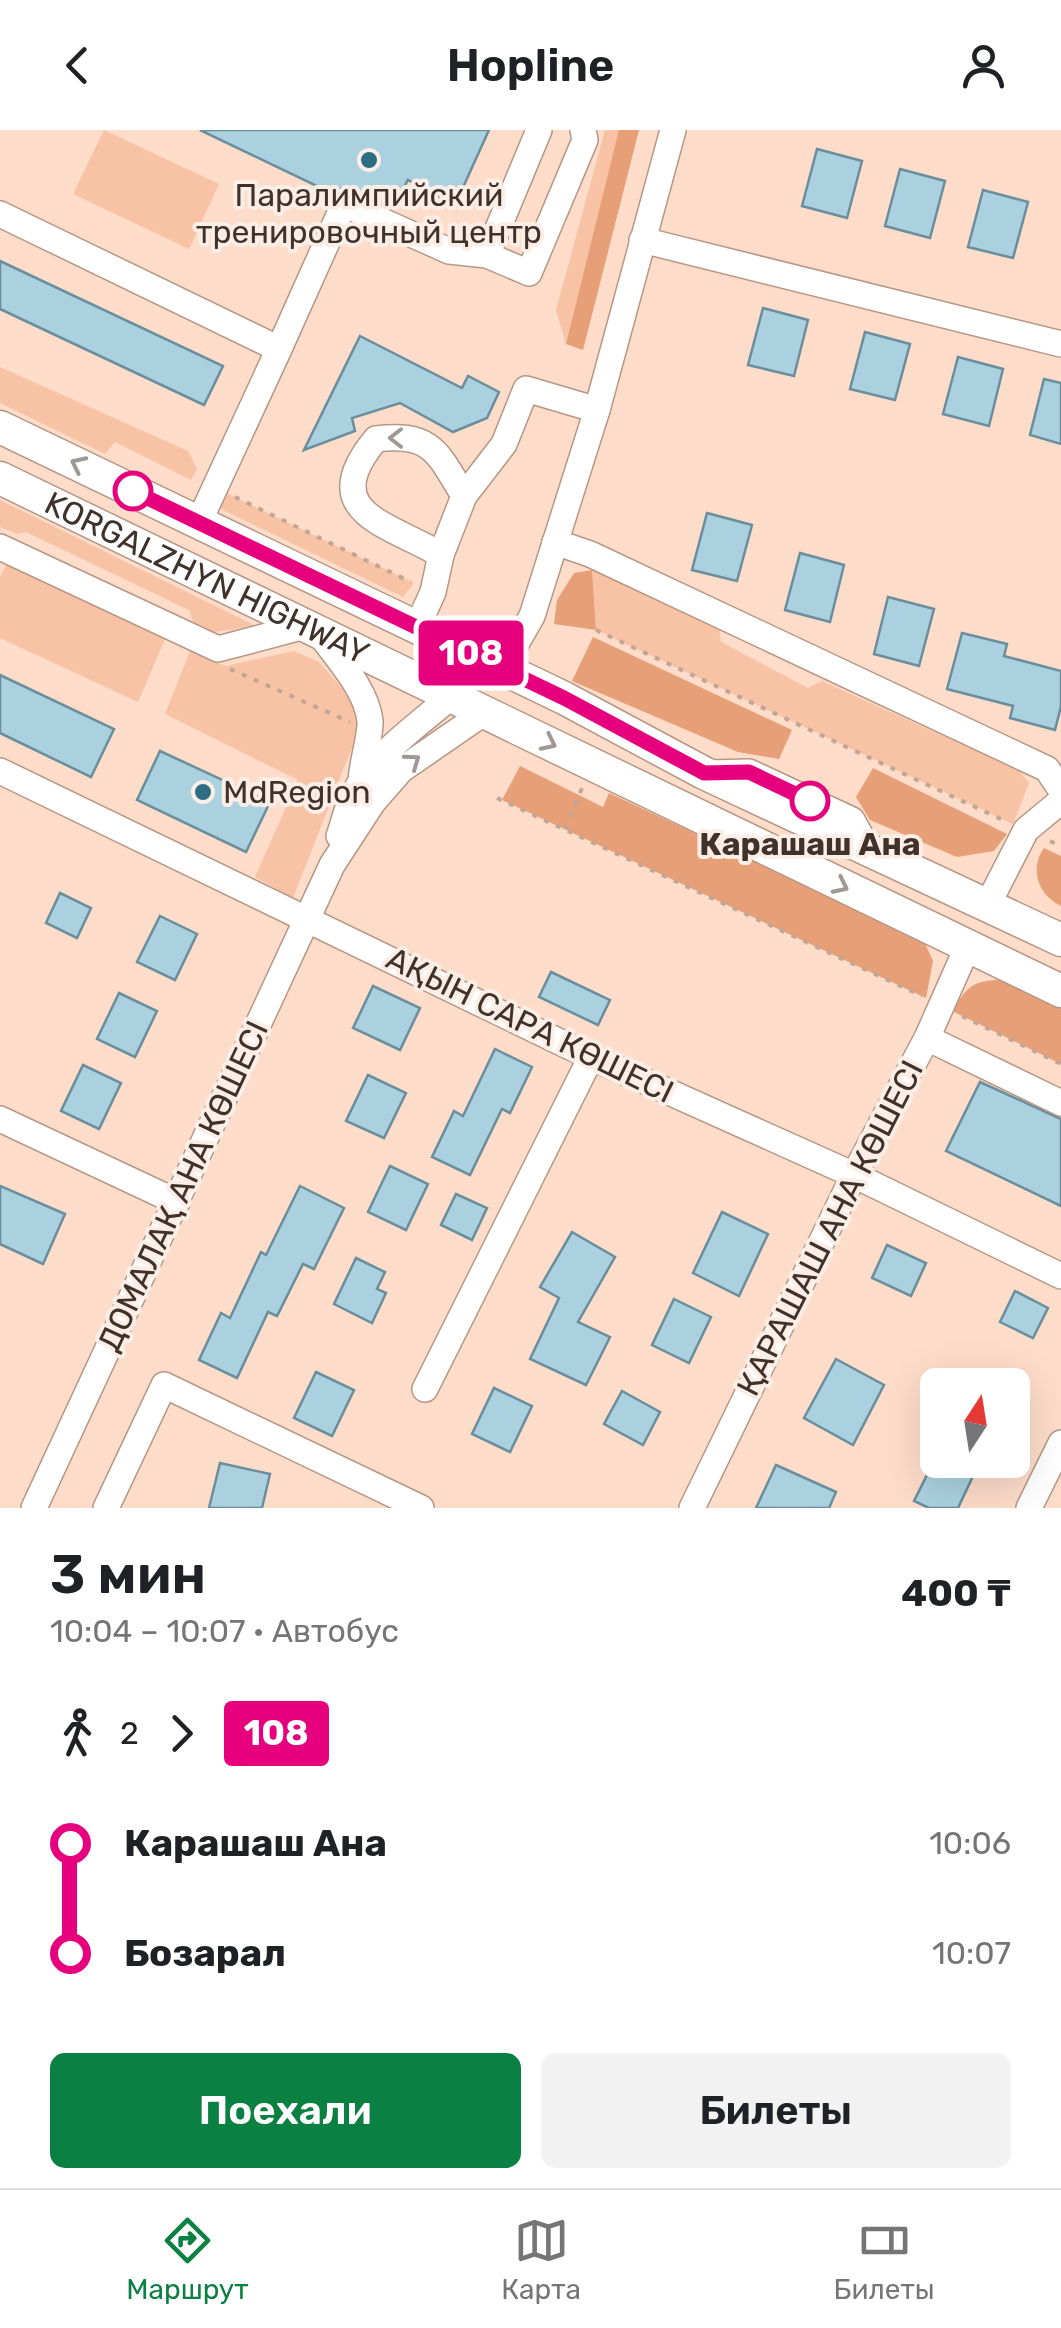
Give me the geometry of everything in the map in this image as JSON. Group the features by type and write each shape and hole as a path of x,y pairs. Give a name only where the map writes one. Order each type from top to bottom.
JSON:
{"main road":[{"name":"KORGALZHYN HIGHWAY","path":"0,427 502,668 704,773 1061,940"},
{"name":"KORGALZHYN HIGHWAY","path":"0,478 1061,991"},
{"path":"452,696 502,668"},
{"path":"486,712 502,668"}],"street":[{"path":"486,256 539,130"},
{"path":"199,522 344,204 449,251 486,256 529,273 585,140 583,130"},
{"path":"502,668 532,616 597,410 672,130"},
{"path":"0,214 280,349"},
{"path":"642,240 1061,344"},
{"path":"417,628 464,496 504,444 526,388 597,410"},
{"path":"440,556 370,521 356,500 352,484 360,458 376,438 422,440 442,457 464,496"},
{"path":"554,542 590,554 1047,769 1061,790"},
{"path":"0,547 218,649 312,630 365,702 370,724 361,783"},
{"name":"ДОМАЛАҚ АНА КӨШЕСІ","path":"332,865 352,797 361,783 403,738 452,696"},
{"name":"ДОМАЛАҚ АНА КӨШЕСІ","path":"34,1508 332,865 373,802 401,770 486,712"},
{"name":"АҚЫН САРА КӨШЕСІ","path":"0,771 307,916 591,1057 854,1175 1061,1276"},
{"path":"987,906 1026,830 1061,801"},
{"name":"ҚАРАШАШ АНА КӨШЕСІ","path":"692,1508 854,1175 927,1038 967,948"},
{"path":"927,1038 1061,1103"},
{"path":"425,1390 591,1057"},
{"path":"0,1119 177,1202"},
{"path":"106,1508 164,1385 420,1508"},
{"path":"1029,1508 1061,1443"}],"path":[{"path":"215,488 432,592"},
{"path":"596,630 1013,824"},
{"path":"565,830 582,788"},
{"path":"497,798 1061,1064"},
{"path":"1041,837 1061,846"}],"shaded area":[{"path":"104,130 219,184 189,249 73,194"},
{"path":"605,130 621,130 566,344 556,310"},
{"path":"619,130 639,130 583,350 566,344"},
{"path":"0,367 188,451 197,469 191,480 115,442 105,454 0,403"},
{"path":"222,491 414,583 403,597 219,508"},
{"path":"0,500 256,626 215,632 193,622 189,610 26,532 17,534 0,527"},
{"path":"7,563 165,639 138,702 0,638 0,577"},
{"path":"592,570 719,627 721,642 808,688 822,681 1018,770 1029,783 1013,824 596,630"},
{"path":"592,570 596,630 554,624 557,600 574,573"},
{"path":"593,637 792,730 779,759 738,752 572,681"},
{"path":"190,651 225,666 294,651 319,662 349,696 360,727 293,898 255,877 298,780 165,714"},
{"path":"520,766 603,807 609,793 924,941 933,961 926,998 502,800"},
{"path":"873,768 1007,834 994,851 957,857 870,820 856,797"},
{"path":"1044,848 1061,856 1061,906 1038,881 1037,864"},
{"path":"1003,979 1061,1006 1061,1064 952,1011 972,986"}],"building":[{"name":"Паралимпийский тренировочный центр","path":"200,130 489,130 455,205 408,180 392,208 350,188 325,190"},
{"path":"817,149 862,161 847,218 802,206"},
{"path":"900,169 945,181 930,238 885,226"},
{"path":"983,190 1028,202 1013,258 968,247"},
{"path":"0,261 223,366 204,405 0,309"},
{"path":"763,308 808,320 794,376 748,365"},
{"path":"865,332 910,344 895,400 850,389"},
{"path":"360,336 462,388 468,376 499,392 487,418 453,432 400,403 352,418 355,431 304,450"},
{"path":"958,357 1003,369 989,426 943,414"},
{"path":"1044,379 1061,383 1061,444 1030,435"},
{"path":"707,513 752,525 737,581 692,570"},
{"path":"800,553 844,565 830,622 785,610"},
{"path":"888,597 934,609 919,666 874,654"},
{"path":"962,633 1007,644 1004,656 1061,671 1061,706 1055,730 1010,718 1013,706 947,689"},
{"path":"0,675 114,729 91,777 0,733"},
{"path":"160,751 270,802 246,852 137,800"},
{"path":"60,893 91,908 77,938 46,923"},
{"path":"160,916 197,934 175,980 137,962"},
{"path":"551,972 610,1000 598,1025 539,997"},
{"path":"373,986 420,1008 400,1050 353,1028"},
{"path":"119,993 157,1011 135,1057 97,1039"},
{"path":"495,1049 532,1067 510,1113 502,1109 470,1175 432,1157 454,1111 463,1116"},
{"path":"83,1065 121,1083 99,1129 61,1111"},
{"path":"368,1075 406,1093 384,1138 346,1121"},
{"path":"980,1082 1061,1119 1061,1206 946,1151"},
{"path":"390,1166 428,1184 406,1230 368,1212"},
{"path":"0,1186 65,1214 43,1264 0,1244"},
{"path":"300,1186 344,1208 314,1269 303,1264 277,1316 268,1312 237,1378 199,1360 221,1313 230,1318 261,1252 266,1255"},
{"path":"456,1194 487,1208 472,1240 441,1225"},
{"path":"722,1212 768,1234 739,1296 693,1273"},
{"path":"572,1232 615,1257 578,1322 610,1337 586,1385 530,1359 559,1298 540,1287"},
{"path":"887,1245 926,1263 911,1296 872,1278"},
{"path":"356,1258 385,1272 377,1289 386,1293 372,1323 334,1304"},
{"path":"1015,1291 1048,1308 1033,1338 1000,1322"},
{"path":"674,1299 711,1317 689,1363 652,1345"},
{"path":"836,1359 884,1385 853,1445 804,1418"},
{"path":"316,1372 354,1390 332,1436 294,1418"},
{"path":"494,1388 532,1406 510,1452 472,1434"},
{"path":"622,1391 660,1412 643,1445 604,1424"},
{"path":"220,1463 270,1474 262,1508 209,1508"},
{"path":"776,1465 836,1492 829,1508 756,1508"},
{"path":"926,1478 972,1478 958,1508 929,1508 914,1501"}],"bus line":[{"name":"108","path":"133,491 564,698 704,773 749,772 810,801"}],"place":[{"name":"Паралимпийский тренировочный центр","path":"369,160"},
{"name":"MdRegion","path":"203,792"},
{"name":"Карашаш Ана","path":"810,801"}]}
